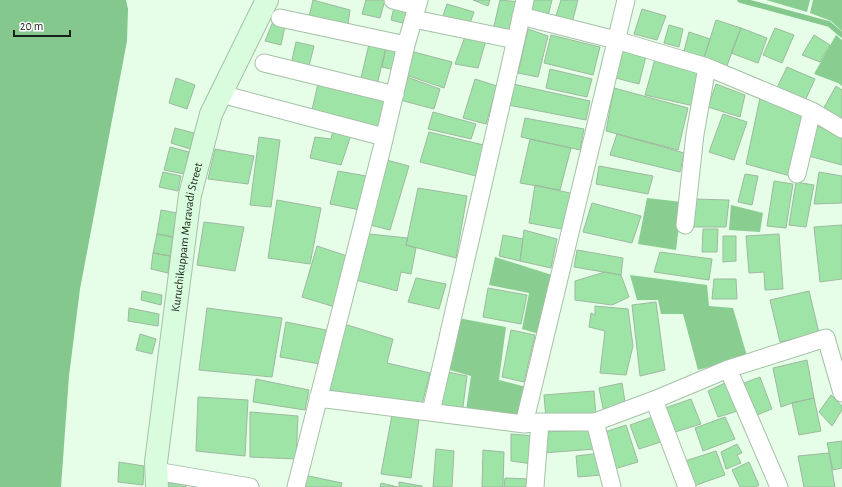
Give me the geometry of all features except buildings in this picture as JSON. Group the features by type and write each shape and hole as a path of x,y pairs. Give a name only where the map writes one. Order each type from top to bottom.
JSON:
{"street":[{"name":"Kuruchikuppam Maravadi Street","path":"156,479 156,462 190,195 211,114 267,0"},
{"path":"393,0 516,40"},
{"path":"535,487 532,423 626,0"},
{"path":"431,412 523,8 616,40 707,67 812,111 842,128"},
{"path":"296,487 406,45 417,9"},
{"path":"280,18 406,45"},
{"path":"264,62 395,94"},
{"path":"684,226 695,134 707,67"},
{"path":"221,94 384,137"},
{"path":"797,174 812,111"},
{"path":"318,398 532,423 595,422 654,400 728,369 826,338 842,393"},
{"path":"728,369 778,487"},
{"path":"654,400 687,487"},
{"path":"595,422 612,487"},
{"path":"156,479 250,487"}],"shaded area":[{"path":"0,0 126,0 128,9 127,41 80,289 69,376 61,487 0,487"},
{"path":"766,0 810,0 807,12"},
{"path":"813,0 842,0 842,31 831,21 810,13"},
{"path":"836,35 842,40 842,86 814,74"},
{"path":"647,198 682,202 676,250 638,244"},
{"path":"731,205 763,213 760,232 729,230"},
{"path":"495,257 555,276 542,335 522,329 529,293 489,285"},
{"path":"630,275 707,285 709,306 733,308 747,356 698,370 683,314 661,314 658,300 637,300"},
{"path":"458,318 506,327 499,380 526,387 520,415 466,410 471,376 446,369"}],"waterway":[{"path":"740,0 829,24 842,35"}]}
